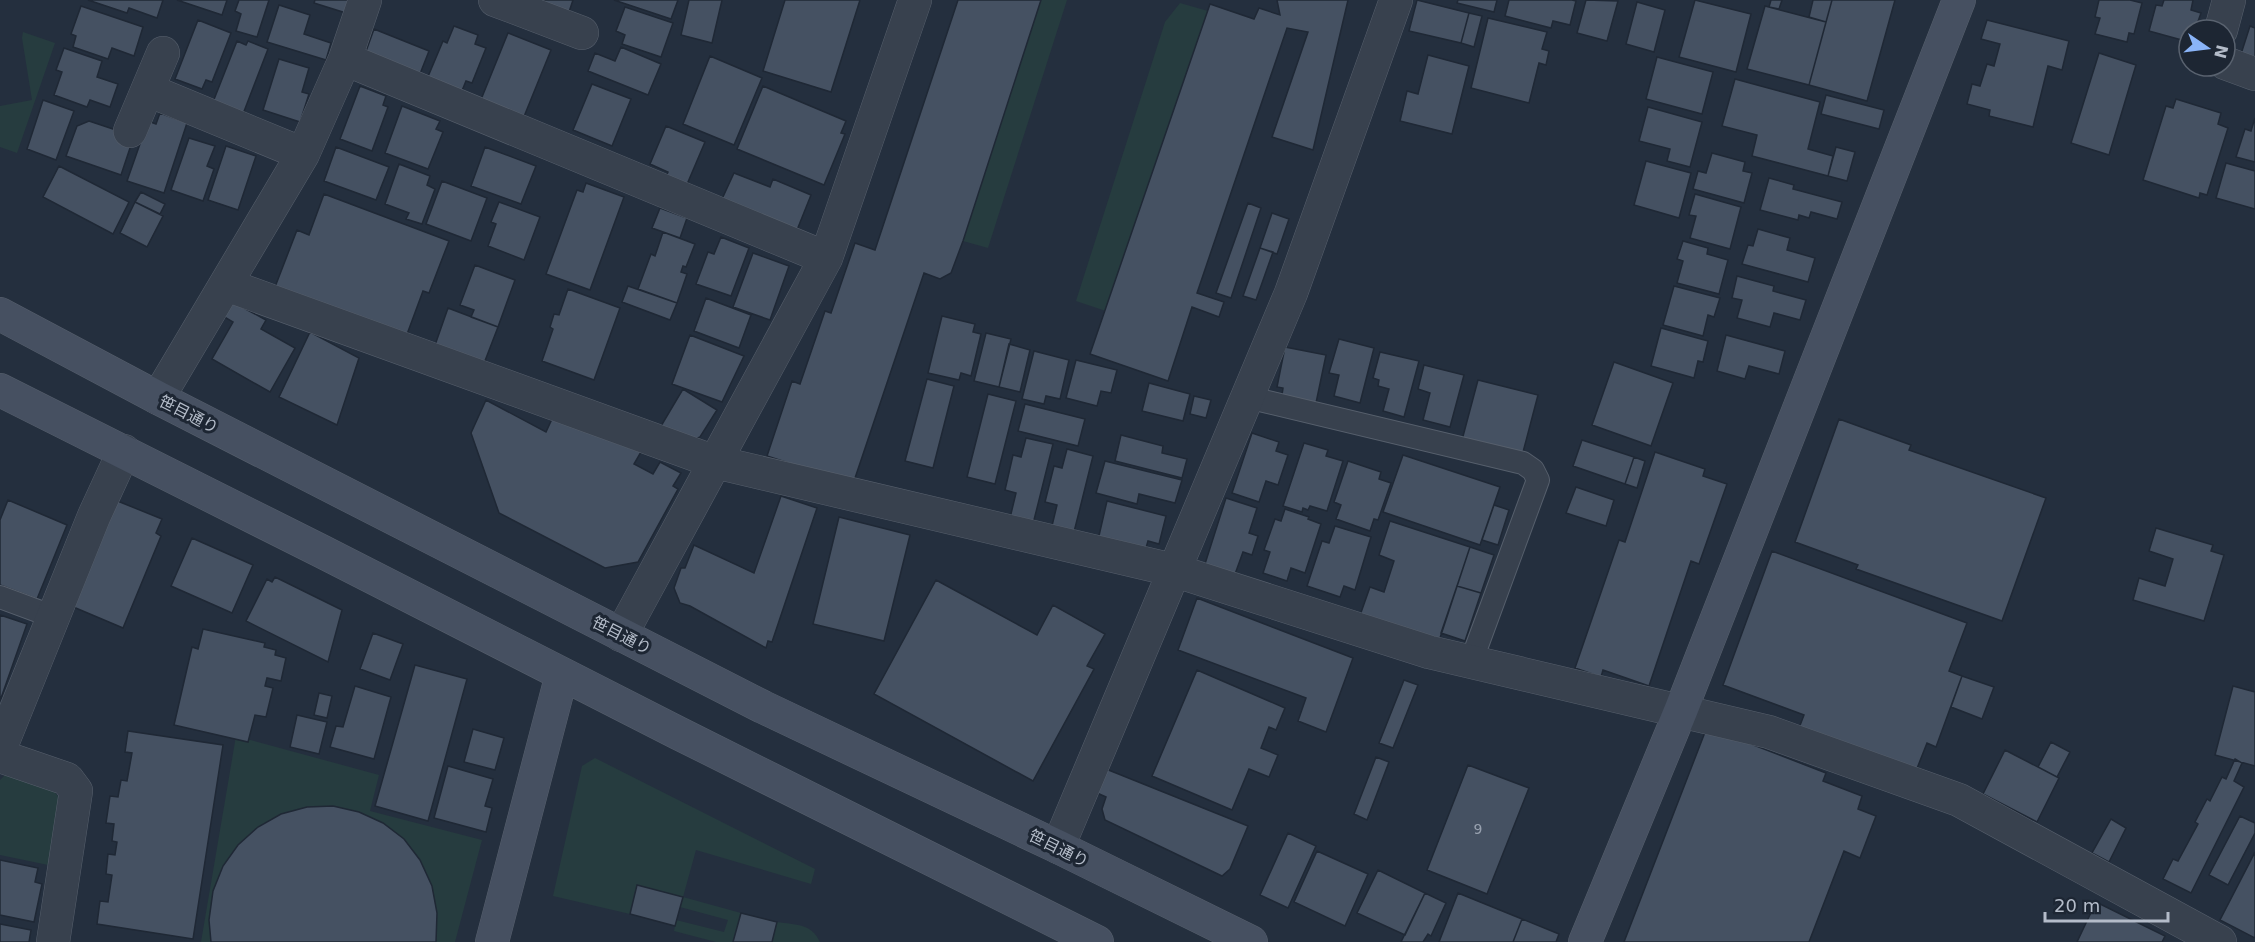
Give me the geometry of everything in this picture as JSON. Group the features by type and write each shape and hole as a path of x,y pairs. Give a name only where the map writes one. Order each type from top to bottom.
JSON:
{"main road":[{"path":"1585,942 1681,711 1959,0"},
{"name":"笹目通り","path":"0,314 158,398 763,707 1058,847 1251,942"},
{"path":"0,390 1097,942"},
{"path":"492,942 562,674"}],"street":[{"path":"158,398 303,154 345,59 365,0"},
{"path":"495,0 582,33"},
{"path":"621,635 826,258 915,0"},
{"path":"1058,847 1291,293 1396,0"},
{"path":"2224,18 2229,0"},
{"path":"130,131 163,53"},
{"path":"345,59 826,258"},
{"path":"2237,67 2255,74"},
{"path":"148,90 303,154"},
{"path":"226,285 715,462 1173,570 1429,652 1768,732 1959,801 2220,942"},
{"path":"0,748 94,516 124,451"},
{"path":"0,756 67,778 76,791 53,942"}],"lane":[{"path":"1247,397 1523,463 1533,470 1538,480 1471,662"},
{"path":"0,597 54,617"}],"green space":[{"path":"1041,0 1067,0 988,248 963,241"},
{"path":"1180,3 1208,11 1106,311 1076,301 1165,22"},
{"path":"23,32 55,43 17,153 0,147 0,106 32,100"},
{"path":"236,736 379,775 370,811 482,840 455,942 201,942"},
{"path":"595,758 815,869 811,884 696,850 683,897 741,913 733,942 716,942 674,931 676,920 724,932 728,920 680,907 683,898 637,886 630,914 553,896 582,766"},
{"path":"5,775 50,786 64,804 53,866 0,855 0,780"},
{"path":"777,922 807,928 820,942 772,942"}],"building":[{"path":"88,0 163,0 157,18 129,8 127,13"},
{"path":"177,0 227,0 222,15"},
{"path":"239,0 269,0 257,37 236,31 241,14 235,11"},
{"path":"315,0 350,0 346,13 314,3"},
{"path":"528,0 573,0 568,15"},
{"path":"614,0 678,0 671,19"},
{"path":"689,0 722,0 712,43 681,35"},
{"path":"785,0 860,0 831,92 763,71"},
{"path":"958,0 1041,0 951,273 940,279 924,273 853,484 767,456 792,381 800,384 825,311 831,313 855,243 875,250"},
{"path":"1277,0 1348,0 1313,150 1272,137 1308,32 1287,28 1197,293 1224,302 1219,317 1192,307 1168,381 1090,354 1210,4 1254,19 1259,8 1280,15"},
{"path":"1417,0 1469,13 1461,43 1409,31"},
{"path":"1458,0 1497,0 1494,12 1457,3"},
{"path":"1509,0 1576,1 1570,25 1553,21 1551,28 1505,16"},
{"path":"1586,0 1618,1 1607,41 1577,33"},
{"path":"1695,0 1751,14 1736,72 1679,57"},
{"path":"1771,0 1782,0 1779,9 1769,7"},
{"path":"1813,0 1832,0 1826,22 1809,17"},
{"path":"1832,0 1895,0 1867,101 1809,85"},
{"path":"2099,0 2130,0 2142,3 2134,34 2129,33 2127,42 2095,34 2100,18 2095,17"},
{"path":"2164,0 2193,0 2191,10 2201,13 2199,18 2177,18 2177,39 2149,31 2156,5 2162,6"},
{"path":"1637,2 1665,10 1654,52 1626,44"},
{"path":"279,5 310,15 304,34 331,43 326,60 267,42"},
{"path":"81,6 143,27 134,56 112,48 108,59 73,47 76,36 71,34"},
{"path":"1765,6 1826,22 1809,85 1747,69"},
{"path":"625,7 673,23 661,57 622,44 625,35 616,31"},
{"path":"1469,13 1482,16 1474,47 1461,43"},
{"path":"1488,18 1547,32 1542,49 1549,51 1546,65 1539,63 1529,103 1471,88"},
{"path":"198,20 231,33 212,82 206,80 202,89 175,79"},
{"path":"1987,20 2069,41 2062,70 2048,66 2033,127 1989,116 1990,110 1967,104 1972,84 1980,86 1987,64 1994,66 2000,44 1981,39"},
{"path":"454,26 478,35 475,44 486,48 472,83 466,81 459,98 427,79 443,41 447,43"},
{"path":"2250,26 2255,28 2255,59 2241,54"},
{"path":"374,29 429,51 418,79 364,57"},
{"path":"508,33 551,50 523,119 480,102"},
{"path":"237,41 246,45 248,41 268,49 243,114 213,102"},
{"path":"621,47 661,64 648,95 588,71 595,53 615,61"},
{"path":"64,48 102,61 97,77 118,84 110,107 90,100 87,107 54,95 62,72 56,70"},
{"path":"2099,53 2136,65 2109,155 2071,143"},
{"path":"1428,55 1469,66 1452,134 1400,121 1407,91 1418,94"},
{"path":"710,56 762,78 734,145 683,124"},
{"path":"1657,57 1713,72 1702,114 1646,99"},
{"path":"279,59 309,68 302,92 309,94 300,122 263,110"},
{"path":"1735,79 1820,102 1808,149 1833,156 1828,176 1752,156 1757,135 1722,126"},
{"path":"592,84 631,99 612,146 573,130"},
{"path":"360,86 386,96 383,105 388,107 372,151 340,139"},
{"path":"763,86 846,121 841,133 845,134 824,185 737,149"},
{"path":"1826,95 1884,110 1879,129 1821,114"},
{"path":"2176,99 2221,113 2218,124 2228,128 2207,195 2200,193 2199,198 2143,180 2166,106 2173,108"},
{"path":"43,100 74,111 56,160 27,149"},
{"path":"402,106 440,121 436,129 443,132 428,169 385,153"},
{"path":"1648,107 1702,122 1690,167 1667,161 1670,149 1639,141"},
{"path":"160,113 187,123 164,193 127,181 148,121 156,124"},
{"path":"2255,118 2255,162 2236,157 2245,129 2251,131"},
{"path":"89,121 134,136 121,175 66,156 77,126"},
{"path":"666,126 705,142 685,189 664,180 668,172 650,164"},
{"path":"189,138 215,146 207,166 214,169 203,201 171,190"},
{"path":"226,146 256,156 238,210 208,200"},
{"path":"336,147 389,167 376,200 324,181"},
{"path":"485,147 536,166 521,204 471,186"},
{"path":"1836,147 1855,152 1847,181 1828,176"},
{"path":"1712,153 1745,162 1743,171 1752,173 1744,203 1693,189 1698,171 1706,173"},
{"path":"1646,161 1691,173 1679,218 1634,205"},
{"path":"2226,163 2255,171 2255,209 2216,198"},
{"path":"399,164 430,176 427,185 435,189 422,224 406,219 409,213 385,204"},
{"path":"59,166 129,202 113,234 43,197"},
{"path":"734,173 770,187 773,179 811,195 797,230 722,199"},
{"path":"1769,178 1794,185 1793,189 1842,202 1837,219 1811,212 1809,218 1799,215 1798,220 1760,210"},
{"path":"442,181 487,198 471,241 426,224"},
{"path":"586,183 624,197 590,290 546,274 577,190 583,192"},
{"path":"141,192 165,204 160,214 135,202"},
{"path":"324,194 449,241 429,293 423,291 406,337 275,287 297,230 309,235"},
{"path":"1695,194 1741,207 1730,249 1690,238 1696,216 1689,215"},
{"path":"135,202 163,216 147,247 120,233"},
{"path":"499,202 540,217 524,260 488,246 496,224 491,222"},
{"path":"1248,203 1261,208 1231,298 1216,293"},
{"path":"660,208 687,218 680,238 652,228"},
{"path":"1272,213 1289,219 1277,254 1260,248"},
{"path":"1758,229 1790,238 1787,250 1815,258 1808,282 1742,264 1748,245 1753,246"},
{"path":"663,232 695,244 686,267 683,266 681,272 687,274 677,303 638,289 651,254 655,256"},
{"path":"721,237 749,248 731,296 696,284 708,252 714,254"},
{"path":"1683,241 1708,248 1707,254 1728,260 1719,294 1677,283 1683,261 1677,259"},
{"path":"1260,248 1273,252 1256,300 1243,296"},
{"path":"753,253 789,266 770,320 733,307"},
{"path":"475,265 515,280 498,327 471,317 474,310 460,305"},
{"path":"1737,276 1774,286 1773,291 1806,300 1800,320 1774,313 1770,327 1737,318 1742,300 1732,298"},
{"path":"628,286 677,303 670,320 622,302"},
{"path":"1674,286 1720,298 1714,317 1708,315 1703,336 1663,325"},
{"path":"568,289 620,308 594,380 542,361 553,329 550,327 554,314 559,315"},
{"path":"706,298 751,315 739,348 694,331"},
{"path":"229,300 266,320 261,329 295,348 270,392 212,359 233,322 221,315"},
{"path":"448,308 498,327 483,366 434,348"},
{"path":"942,316 975,324 973,332 981,334 971,376 961,373 959,380 928,373"},
{"path":"1661,328 1708,341 1703,362 1698,361 1694,378 1651,366"},
{"path":"310,332 359,358 337,425 279,397"},
{"path":"986,333 1011,339 999,387 974,381"},
{"path":"690,335 744,356 722,402 672,384"},
{"path":"1726,335 1785,351 1779,374 1749,366 1745,379 1717,371"},
{"path":"1339,339 1374,348 1360,403 1334,396 1339,375 1329,373"},
{"path":"1009,344 1030,350 1020,392 999,387"},
{"path":"1285,347 1326,355 1316,403 1282,395 1283,388 1277,387"},
{"path":"1034,351 1069,360 1060,399 1046,396 1044,404 1022,399"},
{"path":"1380,352 1419,361 1404,417 1383,411 1389,389 1378,386 1379,380 1373,378"},
{"path":"1076,360 1117,370 1111,393 1101,391 1097,406 1066,398"},
{"path":"1614,362 1673,383 1651,446 1592,425"},
{"path":"1424,365 1464,375 1450,427 1423,420 1430,393 1418,389"},
{"path":"927,379 954,386 933,468 905,461"},
{"path":"1478,380 1538,395 1522,456 1462,440"},
{"path":"1149,383 1190,394 1183,421 1142,411"},
{"path":"683,389 717,410 700,437 689,442 661,426"},
{"path":"988,394 1016,401 995,484 967,477"},
{"path":"1194,396 1211,400 1206,418 1190,414"},
{"path":"486,400 546,432 552,419 641,452 634,464 653,474 660,462 681,473 673,486 678,489 638,562 605,568 499,513 471,433"},
{"path":"1025,404 1085,419 1078,446 1018,431"},
{"path":"1839,419 1911,445 1909,450 2046,498 2002,621 1856,569 1858,565 1795,542"},
{"path":"1252,433 1279,442 1276,451 1288,455 1278,485 1266,481 1259,502 1232,493"},
{"path":"1121,435 1163,446 1162,453 1187,459 1182,478 1115,461"},
{"path":"1026,438 1053,444 1033,524 1010,518 1016,493 1005,490 1013,455 1021,457"},
{"path":"1582,440 1634,457 1625,484 1573,466"},
{"path":"1304,443 1328,450 1326,456 1343,461 1327,511 1310,506 1308,510 1303,508 1302,512 1283,506"},
{"path":"1067,449 1093,456 1073,536 1051,530 1057,505 1045,502 1054,466 1062,468"},
{"path":"1655,452 1705,469 1703,476 1727,484 1699,564 1691,561 1649,686 1603,670 1601,677 1575,668 1619,540 1625,542"},
{"path":"1403,455 1500,487 1480,545 1383,512"},
{"path":"1634,457 1645,461 1637,488 1625,484"},
{"path":"1105,461 1182,480 1175,503 1139,494 1137,504 1096,493"},
{"path":"1348,461 1381,472 1379,479 1391,483 1378,520 1374,519 1370,531 1336,519 1341,505 1334,502"},
{"path":"1576,487 1614,500 1606,526 1566,513"},
{"path":"781,496 817,508 772,642 768,641 766,648 690,606 680,603 674,588 681,568 685,568 694,545 754,573"},
{"path":"1226,498 1257,508 1249,533 1258,536 1252,555 1243,552 1234,577 1204,567"},
{"path":"8,500 67,525 37,599 0,585 0,520"},
{"path":"115,500 162,519 156,533 161,536 123,628 71,606"},
{"path":"1107,501 1166,516 1159,544 1148,541 1146,548 1098,540"},
{"path":"1494,505 1509,510 1498,545 1482,540"},
{"path":"1285,509 1309,517 1308,519 1321,524 1305,573 1291,568 1287,581 1263,573 1270,552 1264,550 1275,519 1281,521"},
{"path":"839,517 910,535 884,641 813,624"},
{"path":"1390,521 1470,547 1437,647 1358,621 1370,587 1384,592 1394,561 1379,555"},
{"path":"1335,526 1371,537 1355,590 1344,586 1340,597 1307,586 1322,541 1329,543"},
{"path":"2156,528 2213,545 2211,551 2224,555 2204,621 2133,600 2139,578 2165,586 2173,559 2149,551"},
{"path":"192,538 253,565 232,613 171,586"},
{"path":"1470,547 1494,555 1481,593 1457,586"},
{"path":"1772,551 1967,623 1949,671 1962,676 1936,747 1927,743 1916,771 1799,728 1804,715 1723,685"},
{"path":"275,577 342,610 328,662 246,621 267,579 272,582"},
{"path":"936,580 1037,635 1053,605 1105,634 1087,666 1094,669 1033,781 874,694"},
{"path":"1457,586 1481,593 1465,641 1441,633"},
{"path":"1197,598 1353,658 1326,732 1298,721 1306,698 1178,650"},
{"path":"0,615 27,624 0,701"},
{"path":"203,629 265,643 264,647 276,650 275,655 286,658 281,681 267,678 265,686 273,688 266,717 255,715 248,742 174,725 192,647 198,649"},
{"path":"373,633 403,644 390,680 360,669"},
{"path":"415,665 467,679 428,821 375,806"},
{"path":"1197,670 1285,708 1276,730 1269,727 1261,748 1278,755 1269,777 1249,769 1232,810 1152,776"},
{"path":"1962,676 1994,687 1982,719 1951,707"},
{"path":"1404,680 1418,685 1393,748 1379,743"},
{"path":"355,686 391,697 374,759 330,747 336,726 343,727"},
{"path":"2233,686 2255,692 2255,766 2215,755"},
{"path":"319,693 332,696 327,718 314,715"},
{"path":"297,715 327,722 319,754 290,747"},
{"path":"1707,727 1826,773 1823,781 1862,796 1858,809 1876,816 1860,858 1844,851 1809,942 1624,942"},
{"path":"473,729 504,738 495,770 464,762"},
{"path":"128,731 223,745 193,939 97,924 100,901 108,902 112,875 106,874 108,854 115,855 117,842 112,841 114,824 106,823 110,796 118,797 121,780 127,781 132,753 125,752"},
{"path":"2051,742 2070,752 2057,777 2038,767"},
{"path":"2005,750 2059,778 2037,822 1983,794"},
{"path":"1376,757 1389,762 1367,820 1354,814"},
{"path":"2235,759 2242,763 2234,781 2244,787 2191,893 2163,879 2173,859 2178,861 2198,824 2195,822 2207,799 2210,801 2222,777 2226,779"},
{"path":"1468,765 1529,788 1487,894 1427,870"},
{"path":"448,766 493,779 485,806 492,808 486,832 434,818"},
{"path":"1106,769 1248,826 1230,869 1222,876 1105,820 1102,809 1106,797 1097,793"},
{"path":"333,806 359,812 383,823 404,839 420,860 432,886 437,913 436,942 211,942 209,920 213,891 223,866 238,845 258,827 281,814 307,807"},
{"path":"2240,816 2255,823 2255,833 2228,885 2209,875"},
{"path":"2111,819 2126,828 2109,862 2092,853"},
{"path":"1288,833 1316,846 1288,908 1260,895"},
{"path":"1317,851 1368,874 1345,926 1294,902"},
{"path":"2255,852 2255,938 2220,920"},
{"path":"0,860 38,868 35,882 42,884 34,922 0,915"},
{"path":"1378,870 1425,893 1405,935 1357,913"},
{"path":"637,885 683,897 675,926 630,914"},
{"path":"1425,893 1446,903 1431,936 1428,934 1423,942 1401,942"},
{"path":"1458,893 1522,919 1513,942 1439,942"},
{"path":"2096,902 2165,936 2162,942 2077,942"},
{"path":"741,913 777,922 772,942 733,942"},
{"path":"1522,919 1559,934 1556,942 1513,942"},
{"path":"0,924 31,930 29,942 0,942"}]}
